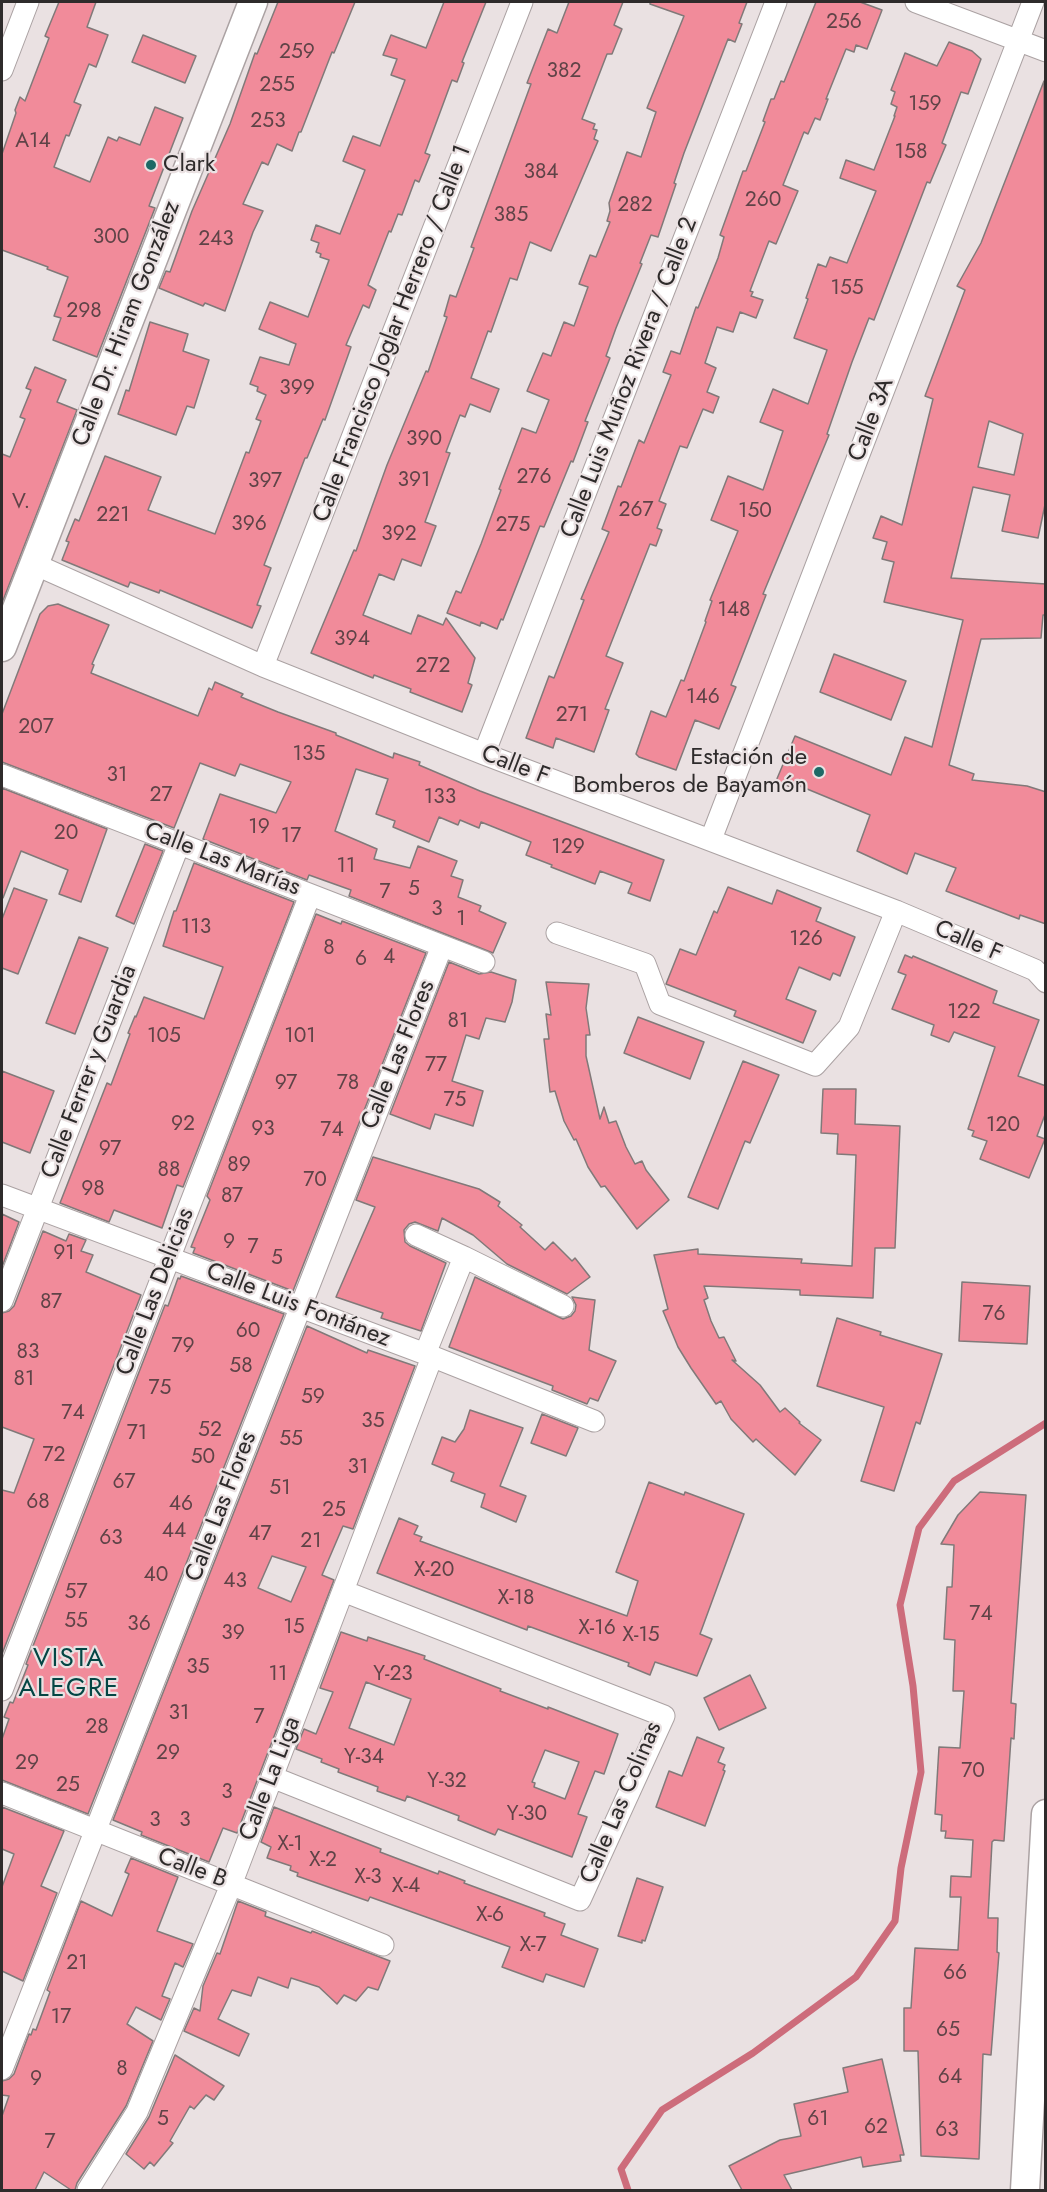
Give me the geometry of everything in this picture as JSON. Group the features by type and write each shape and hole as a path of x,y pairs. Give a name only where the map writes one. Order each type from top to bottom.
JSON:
{"street":[{"path":"2,70 28,2"},
{"name":"Calle Dr. Hiram González","path":"2,647 253,2"},
{"name":"Calle Francisco Joglar Herrero / Calle 1","path":"263,666 522,2"},
{"name":"Calle Luis Muñoz Rivera / Calle 2","path":"484,754 776,2"},
{"path":"916,2 1046,51"},
{"name":"Calle 3A","path":"711,839 1033,2"},
{"name":"Calle F","path":"34,564 263,666 484,754 896,911 1042,974"},
{"name":"Calle Las Marías","path":"2,775 484,962"},
{"name":"Calle Ferrer y Guardia","path":"2,1301 179,844"},
{"name":"Calle Las Delicias","path":"2,1690 310,895"},
{"path":"557,933 645,964 660,1004 815,1065 849,1027 896,911"},
{"name":"Calle Las Flores","path":"2,2069 442,946"},
{"name":"Calle Luis Fontánez","path":"2,1195 300,1306 594,1421"},
{"path":"416,1235 563,1306"},
{"name":"Calle La Liga","path":"88,2190 137,2112 231,1885 343,1590 464,1257"},
{"name":"Calle Las Colinas","path":"272,1777 580,1900 664,1716 343,1590"},
{"name":"Calle B","path":"2,1792 383,1945"},
{"path":"1025,2190 1046,1814"}],"building":[{"path":"59,2 96,2 87,27 108,35 96,67 89,64 74,102 81,105 54,167 90,182 108,137 117,141 119,137 140,145 155,107 183,118 149,206 155,208 97,357 53,340 61,318 54,316 68,277 2,250 2,154 20,97 25,101 49,38 45,36"},
{"path":"278,2 355,2 292,151 277,144 268,165 262,162 243,204 263,211 253,232 225,311 205,303 203,306 159,288 166,271 170,272 192,211 230,124 255,53 257,54"},
{"path":"444,2 486,2 462,62 464,63 457,82 452,80 425,153 430,155 419,182 415,180 402,215 398,214 391,232 389,231 368,285 376,290 369,308 363,305 346,345 351,347 325,420 323,419 307,458 305,458 264,565 271,568 257,605 261,606 252,628 160,590 159,593 130,582 128,587 62,560 69,542 66,541 75,519 79,521 105,456 161,477 148,510 215,534 246,452 249,453 261,421 256,419 266,395 257,391 258,387 250,384 260,357 289,365 296,344 259,329 270,302 308,317 329,260 320,257 321,254 316,252 319,243 311,240 316,225 340,234 365,170 343,161 353,136 380,146 405,80 391,75 397,59 383,55 391,35 426,48"},
{"path":"569,2 623,2 614,25 622,29 612,54 607,54 582,119 595,124 593,129 597,130 594,139 598,141 551,251 530,242 517,280 510,278 491,332 488,331 471,378 499,389 490,412 470,404 465,417 460,415 446,452 450,453 425,522 436,526 421,566 402,559 394,580 379,574 363,615 411,634 418,615 443,625 446,618 475,658 468,683 472,685 462,712 410,692 411,689 374,675 373,678 311,653 354,550 356,551 387,465 426,371 428,372 447,317 444,316 450,295 456,297 474,248 471,247 531,84 527,83 548,29 557,33"},
{"path":"650,2 747,2 735,42 728,39 684,153 658,237 651,235 640,263 642,264 606,356 610,358 585,421 588,422 573,462 571,461 544,527 540,526 503,620 501,619 497,629 481,622 480,626 447,613 456,591 461,593 481,544 522,428 536,433 549,400 527,391 543,353 551,356 564,322 574,326 588,287 579,284 590,255 596,257 610,222 607,221 610,211 609,203 627,152 641,157 656,112 647,108 684,16 650,4"},
{"path":"816,2 860,2 882,10 867,49 856,45 854,52 846,49 820,120 815,118 808,134 804,132 783,185 798,191 776,244 769,241 750,291 753,292 751,296 763,300 756,318 740,312 733,332 717,327 705,363 716,368 707,392 719,397 713,413 703,409 687,448 680,446 659,501 666,504 657,528 662,530 656,546 650,544 606,656 623,663 605,709 609,710 594,752 556,738 553,748 526,738 549,676 554,678 584,600 581,599 609,532 602,529 618,486 621,487 639,440 644,443 671,375 663,372 671,351 680,354 696,307 698,308 718,258 724,237 720,235 743,171 746,171 765,122 763,121 771,99 774,99 781,81 784,82"},
{"path":"143,35 196,56 185,83 132,62"},
{"path":"949,42 972,51 981,59 968,94 961,92 942,143 946,145 930,183 927,182 874,320 869,318 827,434 829,435 763,594 766,595 731,685 736,687 719,729 695,720 676,770 639,757 636,754 651,711 666,717 681,680 684,681 706,622 712,601 710,600 738,531 711,520 728,476 763,490 783,431 760,422 773,389 808,404 827,350 794,338 818,264 826,267 830,257 847,263 876,191 840,178 846,160 874,170 895,116 897,107 891,104 895,92 891,90 905,53 937,66"},
{"path":"1044,81 1046,500 1038,538 1002,531 1010,495 973,487 951,578 1046,584 1046,615 1043,615 1041,638 981,639 949,765 974,774 972,780 1027,786 1046,792 1046,924 1020,915 1019,919 946,891 956,868 915,853 907,874 857,851 870,815 795,784 793,788 776,781 795,736 891,775 905,737 932,747 963,620 884,602 894,562 882,559 887,542 873,538 881,516 902,525 933,399 925,396 965,290 957,286 981,243","holes":["989,421 1023,434 1014,475 978,467"]},
{"path":"150,322 188,334 183,351 209,360 194,408 187,406 176,435 118,414 126,390 129,391"},
{"path":"35,367 66,380 57,402 77,410 2,603 2,454 10,457 25,419 20,417 31,390 26,388"},
{"path":"58,604 109,625 92,664 94,665 91,673 198,716 209,688 212,690 215,682 243,694 241,697 336,733 336,735 393,758 394,753 420,762 419,765 480,791 664,860 650,901 628,893 632,883 600,871 595,884 551,867 552,865 526,855 531,842 481,822 479,828 460,820 458,825 439,817 429,842 393,827 395,821 376,814 388,779 356,769 335,831 377,849 374,859 410,868 418,846 457,861 451,876 463,880 458,897 481,906 479,911 506,923 493,953 349,896 351,890 309,875 307,880 203,839 220,794 276,813 291,782 240,764 235,776 200,763 174,828 2,762 2,714 40,614 48,606"},
{"path":"834,654 906,681 891,720 820,692"},
{"path":"2,788 107,829 81,902 59,894 68,870 21,851 2,898"},
{"path":"145,844 163,851 134,924 116,916"},
{"path":"194,863 294,902 183,1187 177,1185 162,1228 114,1210 109,1222 60,1203 107,1083 111,1085 135,1016 144,997 204,1019 223,967 163,946 174,911 176,911"},
{"path":"728,887 772,904 777,890 821,908 816,921 855,937 840,976 833,973 830,980 799,967 786,999 816,1011 803,1043 734,1016 736,1011 666,984 680,949 696,955 714,911 717,913"},
{"path":"14,888 47,900 18,974 2,968 2,919"},
{"path":"316,914 341,924 342,921 426,953 293,1291 193,1253 195,1248 191,1247 210,1200 207,1196"},
{"path":"79,937 108,948 75,1034 46,1023"},
{"path":"905,955 912,958 913,956 997,991 993,1003 1039,1020 1018,1076 1046,1086 1046,1112 1037,1136 1045,1139 1029,1178 980,1159 987,1141 972,1136 974,1131 968,1129 995,1047 954,1032 949,1042 931,1035 934,1025 892,1009 906,975 898,972"},
{"path":"449,962 479,974 491,972 516,980 505,1022 486,1018 479,1039 466,1035 452,1081 483,1091 473,1126 435,1114 430,1129 390,1114"},
{"path":"546,982 589,984 586,1008 590,1035 586,1035 586,1056 600,1119 604,1107 609,1123 616,1121 635,1164 642,1161 646,1170 669,1200 637,1229 605,1186 601,1187 588,1167 576,1139 574,1140 564,1121 555,1091 550,1092 544,1039 549,1039 546,1014 551,1015"},
{"path":"638,1017 704,1042 690,1079 624,1053"},
{"path":"743,1061 779,1075 750,1143 745,1141 718,1209 688,1197"},
{"path":"2,1071 54,1091 30,1153 2,1142"},
{"path":"823,1089 856,1089 855,1124 900,1126 895,1248 875,1248 873,1298 800,1295 800,1290 704,1286 708,1298 704,1300 711,1321 719,1338 724,1337 736,1361 732,1360 760,1385 780,1412 785,1408 799,1423 821,1440 795,1475 756,1439 753,1442 731,1419 721,1401 716,1404 691,1368 678,1347 663,1311 668,1309 654,1255 698,1249 698,1254 802,1259 801,1263 852,1266 856,1155 837,1154 838,1134 821,1133"},
{"path":"373,1157 479,1189 500,1202 498,1206 522,1225 520,1227 545,1250 553,1242 572,1261 575,1258 590,1277 567,1294 507,1264 473,1235 442,1218 438,1231 415,1222 409,1224 404,1230 405,1242 410,1246 446,1263 421,1331 381,1318 383,1313 336,1297 375,1207 356,1200"},
{"path":"2,1214 19,1222 2,1267"},
{"path":"43,1231 66,1241 69,1234 86,1240 81,1251 93,1255 86,1272 141,1295 2,1654 2,1490 14,1493 34,1439 2,1427 2,1313 14,1306"},
{"path":"181,1276 284,1314 88,1814 2,1780 2,1739 9,1719 4,1717 10,1702 13,1703 28,1665 26,1664 165,1305 168,1306 178,1278 180,1279"},
{"path":"475,1277 563,1319 571,1316 575,1311 576,1305 572,1297 595,1300 589,1350 616,1361 598,1401 590,1398 587,1404 552,1390 553,1386 449,1347"},
{"path":"962,1282 1030,1286 1027,1344 959,1341"},
{"path":"837,1318 881,1332 880,1335 942,1354 920,1424 916,1422 894,1491 861,1481 884,1407 817,1386"},
{"path":"307,1326 367,1353 368,1350 415,1366 353,1529 343,1526 322,1575 334,1580 237,1833 223,1828 209,1862 141,1835 142,1832 113,1820","holes":["272,1556 306,1567 291,1602 258,1588"]},
{"path":"470,1410 523,1428 500,1486 526,1496 516,1522 481,1507 485,1494 451,1481 454,1473 432,1464 442,1437 455,1442 464,1429"},
{"path":"542,1414 578,1428 566,1456 531,1443"},
{"path":"649,1482 684,1495 685,1492 744,1514 700,1634 712,1639 697,1676 655,1662 650,1675 628,1666 629,1663 528,1626 527,1630 377,1573 399,1518 418,1526 414,1534 422,1537 420,1541 627,1616 638,1581 616,1572"},
{"path":"980,1492 1026,1495 1011,1703 1016,1704 1014,1739 1011,1738 1004,1841 994,1840 992,1842 988,1918 998,1918 997,1952 999,1953 991,2055 983,2054 979,2159 921,2156 918,2051 904,2051 904,2008 911,2008 915,1948 958,1950 961,1897 950,1897 951,1876 971,1877 973,1840 945,1838 946,1831 941,1831 942,1815 935,1814 939,1747 960,1748 964,1691 953,1691 955,1640 944,1639 947,1587 952,1587 954,1545 941,1544 958,1515"},
{"path":"341,1632 367,1641 368,1637 425,1656 424,1659 501,1689 500,1691 618,1734 604,1774 595,1771 578,1814 587,1817 572,1857 498,1829 495,1835 458,1820 459,1816 407,1796 405,1801 377,1791 378,1787 338,1772 339,1769 321,1762 322,1759 296,1749 304,1729 316,1734 333,1692 320,1688","holes":["366,1682 411,1699 394,1745 349,1728","545,1750 579,1762 565,1799 534,1787 535,1783 532,1782"]},
{"path":"750,1675 766,1708 719,1730 704,1698"},
{"path":"697,1737 724,1748 718,1762 725,1765 723,1770 725,1771 705,1826 656,1807 669,1771 682,1776"},
{"path":"2,1807 64,1831 41,1886 57,1893 23,1981 2,1971 2,1887 14,1854 2,1849"},
{"path":"274,1807 381,1849 380,1852 438,1874 439,1871 465,1881 464,1883 545,1913 544,1916 565,1924 561,1935 598,1949 584,1987 546,1974 543,1982 502,1967 510,1947 370,1897 368,1901 297,1876 298,1873 290,1870 291,1866 267,1858 271,1847 261,1842"},
{"path":"131,1858 178,1877 157,1931 193,1944 183,1967 175,1963 162,1996 170,1999 161,2020 136,2007 127,2024 153,2041 126,2106 77,2183 75,2190 71,2190 44,2172 35,2190 2,2190 2,2116 9,2096 2,2095 2,2081 14,2074 29,2034 31,2035 33,2029 36,2030 50,1992 47,1990 81,1901 112,1916 129,1874 125,1872"},
{"path":"637,1878 663,1887 645,1941 642,1940 642,1943 618,1936"},
{"path":"238,1901 266,1912 265,1916 311,1933 312,1931 390,1961 378,1990 368,1987 356,2001 344,1995 337,2004 319,1987 291,1978 288,1988 258,1977 251,1996 232,1990 218,2019 249,2034 239,2056 184,2031 194,2008 200,2011 203,1986 217,1953 220,1954"},
{"path":"175,2055 224,2086 214,2100 206,2095 194,2109 190,2106 170,2141 173,2143 154,2166 150,2162 144,2169 126,2154 149,2117"},
{"path":"882,2059 904,2155 900,2155 901,2161 863,2167 861,2157 784,2175 792,2190 742,2190 729,2166 780,2140 801,2136 794,2104 848,2092 843,2068"}],"waterway":[{"path":"628,2190 621,2169 662,2110 753,2053 856,1977 895,1921 901,1868 921,1772 913,1686 900,1605 919,1528 954,1481 1046,1423"}],"place":[{"name":"Clark","path":"151,165"},
{"name":"Estación de Bomberos de Bayamón","path":"819,772"}],"district":[{"name":"VISTA ALEGRE","path":"69,1675"}]}
